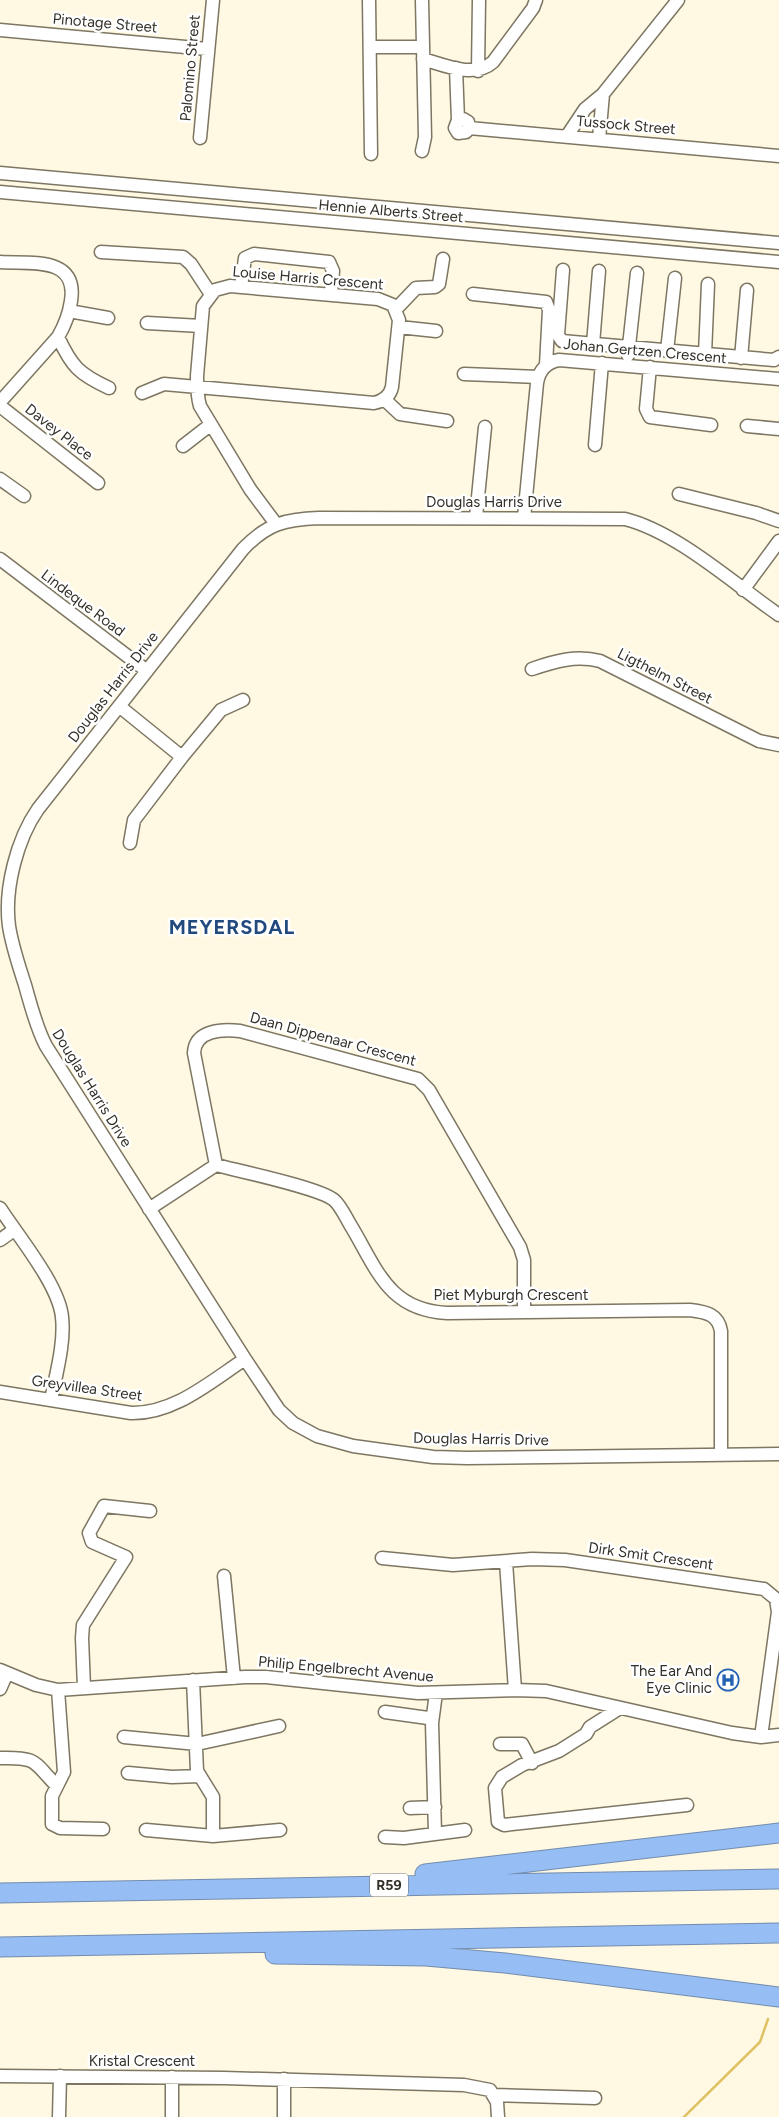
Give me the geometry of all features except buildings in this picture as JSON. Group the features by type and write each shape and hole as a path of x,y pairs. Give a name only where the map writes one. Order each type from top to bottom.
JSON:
{"highway":[{"path":"343,1886 391,1877 779,1833"},
{"name":"R59","path":"0,1892 779,1879"},
{"path":"0,1947 779,1933"},
{"path":"50,1946 84,1953 426,1956 505,1963 779,1997"}],"street":[{"name":"Palomino Street","path":"200,138 213,0"},
{"path":"369,0 371,154"},
{"path":"422,0 424,137 422,151"},
{"path":"478,71 479,0"},
{"path":"370,46 423,53 456,68 478,71 492,62 533,8 536,0"},
{"path":"567,136 585,109 603,94 678,0"},
{"name":"Pinotage Street","path":"0,30 208,48"},
{"name":"Tussock Street","path":"456,68 458,120 466,120 470,128 779,156"},
{"path":"599,139 603,94"},
{"name":"Hennie Alberts Street","path":"0,173 779,243"},
{"name":"Hennie Alberts Street","path":"0,192 779,262"},
{"path":"101,252 183,257 191,264 210,294 204,306 201,326 197,388 200,406 250,489 276,524"},
{"path":"241,286 245,258 249,254 263,254 329,262 333,271 331,294"},
{"path":"396,309 416,288 435,287 439,284 443,258"},
{"path":"0,262 56,267 65,271 72,286 66,325 58,337 0,404"},
{"path":"563,270 558,337 563,341 741,358 774,360 779,358"},
{"path":"593,344 599,271"},
{"path":"626,365 636,273"},
{"path":"667,351 675,278"},
{"path":"705,354 708,284"},
{"name":"Louise Harris Crescent","path":"210,294 223,286 241,286 331,294 390,302 396,309 398,327 392,387 384,399"},
{"path":"741,358 746,290"},
{"path":"473,294 546,302 549,310 546,365"},
{"path":"69,311 108,318"},
{"path":"148,323 201,326"},
{"path":"398,327 436,331"},
{"path":"58,337 76,369 88,378 109,388"},
{"name":"Johan Gertzen Crescent","path":"524,518 538,377 546,365 559,360 779,378"},
{"path":"595,445 602,363"},
{"path":"650,367 646,409 650,417 711,425"},
{"path":"464,374 538,377"},
{"path":"142,394 164,384 374,403 384,399 400,414 447,421"},
{"name":"Davey Place","path":"0,404 98,483"},
{"path":"183,446 210,425"},
{"path":"747,426 779,430"},
{"path":"476,517 484,427"},
{"path":"0,479 24,496"},
{"path":"678,494 756,513 779,521"},
{"name":"Douglas Harris Drive","path":"779,615 668,537 642,523 616,518 312,518 276,524 253,538 243,549 38,809 28,826 12,883 9,920 18,963 40,1035 245,1359 279,1410 293,1423 317,1436 353,1446 433,1457 779,1454"},
{"path":"743,590 777,549"},
{"name":"Lindeque Road","path":"0,559 147,671"},
{"name":"Ligthelm Street","path":"532,669 567,659 582,658 600,661 759,741 779,745"},
{"path":"130,843 134,820 182,757 221,710 243,700"},
{"path":"119,706 182,757"},
{"name":"Daan Dippenaar Crescent","path":"216,1166 194,1053 196,1044 206,1034 224,1030 240,1030 418,1079 429,1090 524,1255 524,1312"},
{"path":"149,1209 216,1166"},
{"name":"Piet Myburgh Crescent","path":"216,1166 288,1184 335,1200 386,1285 411,1305 437,1312 690,1310 712,1314 718,1321 721,1331 721,1455"},
{"path":"0,1208 52,1288 60,1308 62,1330 51,1400"},
{"path":"0,1240 14,1230"},
{"name":"Greyvillea Street","path":"0,1392 131,1413 152,1413 174,1404 245,1359"},
{"path":"84,1688 83,1625 126,1557 95,1544 90,1538 89,1533 99,1512 106,1506 150,1512"},
{"path":"382,1558 439,1565 506,1562 515,1690"},
{"name":"Dirk Smit Crescent","path":"506,1562 532,1559 565,1560 755,1587 769,1591 776,1599 778,1612 761,1736"},
{"path":"224,1576 234,1678"},
{"path":"0,1689 3,1672"},
{"name":"Philip Engelbrecht Avenue","path":"3,1672 36,1685 58,1690 193,1680 266,1677 430,1694 515,1690 557,1693 732,1733 761,1736 779,1735"},
{"path":"193,1680 198,1771 210,1790 214,1802 213,1836"},
{"path":"58,1690 64,1772 52,1799 53,1826 103,1829"},
{"path":"430,1694 435,1833"},
{"path":"627,1709 590,1728 586,1734 553,1755 514,1770 497,1782 495,1804 496,1819 499,1824 687,1805"},
{"path":"385,1712 430,1720"},
{"path":"124,1737 197,1744 279,1726"},
{"path":"500,1744 522,1744 532,1762"},
{"path":"0,1758 25,1758 34,1761 57,1786"},
{"path":"128,1773 172,1777 200,1776"},
{"path":"410,1808 435,1807"},
{"path":"146,1830 213,1836 280,1830"},
{"path":"385,1837 404,1838 465,1830"},
{"name":"Kristal Crescent","path":"0,2076 284,2079 464,2085 485,2087 494,2095 595,2098"},
{"path":"60,2076 60,2117"},
{"path":"172,2077 172,2117"},
{"path":"284,2079 284,2117"},
{"path":"494,2095 498,2117"}],"waterway":[{"path":"684,2117 760,2042 768,2019"}],"place":[{"name":"The Ear And Eye Clinic","path":"728,1680"}],"district":[{"name":"MEYERSDAL","path":"232,927"}]}
